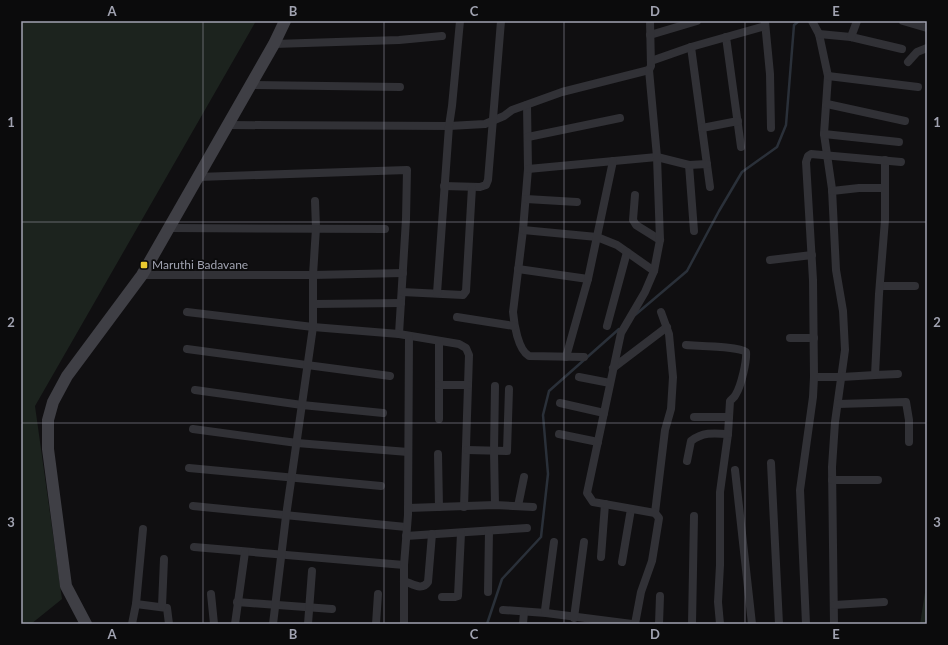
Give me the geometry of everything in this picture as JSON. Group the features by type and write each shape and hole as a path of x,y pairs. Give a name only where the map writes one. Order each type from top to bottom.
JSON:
{"street":[{"path":"86,624 66,586 48,449 48,420 53,402 61,384 142,275 251,85 285,21"},
{"path":"437,293 449,126 460,21"},
{"path":"444,186 480,187 486,185 488,180 501,21"},
{"path":"635,624 641,592 652,561 659,518 655,513 593,502 587,493 621,333 654,271 660,240 657,157 649,70 651,66 650,21"},
{"path":"650,35 697,21"},
{"path":"812,21 819,34 828,76 824,134 832,191 836,270 843,311 844,342 842,377 835,422 832,467 834,624"},
{"path":"851,37 857,21"},
{"path":"903,21 911,22 927,28"},
{"path":"651,60 765,24 770,74 770,128"},
{"path":"819,34 851,37 902,49"},
{"path":"274,44 399,40 442,36"},
{"path":"726,37 741,147"},
{"path":"691,47 710,187"},
{"path":"908,62 917,52 927,48"},
{"path":"228,125 449,126 485,124 504,116 512,110 562,92 649,70"},
{"path":"828,76 918,87"},
{"path":"251,85 400,87"},
{"path":"827,104 905,121"},
{"path":"527,105 528,169 523,230 513,312 514,326 524,354 529,356 584,358"},
{"path":"528,137 620,118"},
{"path":"702,128 738,121"},
{"path":"824,134 899,142"},
{"path":"806,624 800,490 813,397 814,338 812,255 806,162 808,156 811,154 901,162"},
{"path":"528,169 657,157 689,165 707,164"},
{"path":"875,375 885,220 885,160"},
{"path":"566,357 588,279 613,161"},
{"path":"689,165 694,230"},
{"path":"198,177 407,170 406,219 399,334"},
{"path":"402,292 463,295 466,290 472,187"},
{"path":"832,191 859,188 885,188"},
{"path":"635,195 632,220 636,225 660,240"},
{"path":"526,199 577,202"},
{"path":"273,624 286,516 313,327 313,275 316,228 315,201"},
{"path":"169,228 385,229"},
{"path":"523,230 597,237 617,245 654,271"},
{"path":"607,326 627,252"},
{"path":"770,260 812,255"},
{"path":"518,269 588,279"},
{"path":"142,275 313,275 403,273"},
{"path":"880,286 915,286"},
{"path":"314,304 401,304"},
{"path":"188,312 313,327 399,334 459,344 466,348 469,355 464,507"},
{"path":"655,513 665,430 672,410 673,377 669,334 661,312"},
{"path":"457,317 514,326"},
{"path":"613,368 667,327"},
{"path":"404,624 404,565 408,508 409,336"},
{"path":"790,338 814,338"},
{"path":"439,341 439,418"},
{"path":"686,345 730,348 744,350 746,352 746,360 738,390 736,395 730,401 728,434 720,492 720,565 718,602 720,624"},
{"path":"187,349 390,376"},
{"path":"814,377 898,374"},
{"path":"579,377 610,383"},
{"path":"439,385 468,385"},
{"path":"495,386 495,505"},
{"path":"467,450 507,451 510,389"},
{"path":"195,390 302,405 383,413"},
{"path":"838,404 906,402 909,442"},
{"path":"560,403 604,413"},
{"path":"694,417 729,417"},
{"path":"193,429 297,443 408,452"},
{"path":"687,461 691,441 699,435 712,433 728,434"},
{"path":"559,434 598,442"},
{"path":"438,454 439,507"},
{"path":"771,463 779,624"},
{"path":"189,468 381,486"},
{"path":"735,470 752,624"},
{"path":"518,506 524,477"},
{"path":"832,480 878,480"},
{"path":"602,557 604,504"},
{"path":"408,508 495,505 533,507"},
{"path":"193,506 406,527"},
{"path":"622,562 631,509"},
{"path":"692,624 694,516"},
{"path":"406,536 527,528"},
{"path":"132,624 136,604 143,529"},
{"path":"488,592 489,531"},
{"path":"442,597 458,596 461,532"},
{"path":"404,581 421,587 426,585 428,582 432,534"},
{"path":"546,614 545,610 554,542"},
{"path":"574,618 584,542"},
{"path":"194,547 404,565"},
{"path":"235,624 245,552"},
{"path":"162,606 164,559"},
{"path":"308,624 312,571"},
{"path":"211,594 214,624"},
{"path":"376,624 378,594"},
{"path":"659,624 660,596"},
{"path":"237,602 332,609"},
{"path":"834,605 884,602"},
{"path":"136,604 162,606 167,608 169,624"},
{"path":"504,610 546,614 558,620 574,618 632,624"},
{"path":"522,624 524,612"}],"shaded area":[{"path":"21,21 256,21 35,406 62,599 31,624 21,624"},
{"path":"927,580 927,624 920,624"}],"waterway":[{"path":"635,315 687,271 742,172 777,147 786,125 794,25 799,21"},
{"path":"487,624 502,579 541,537 548,474 543,415 549,391 619,329"}],"place":[{"name":"Maruthi Badavane","path":"144,265"}]}
